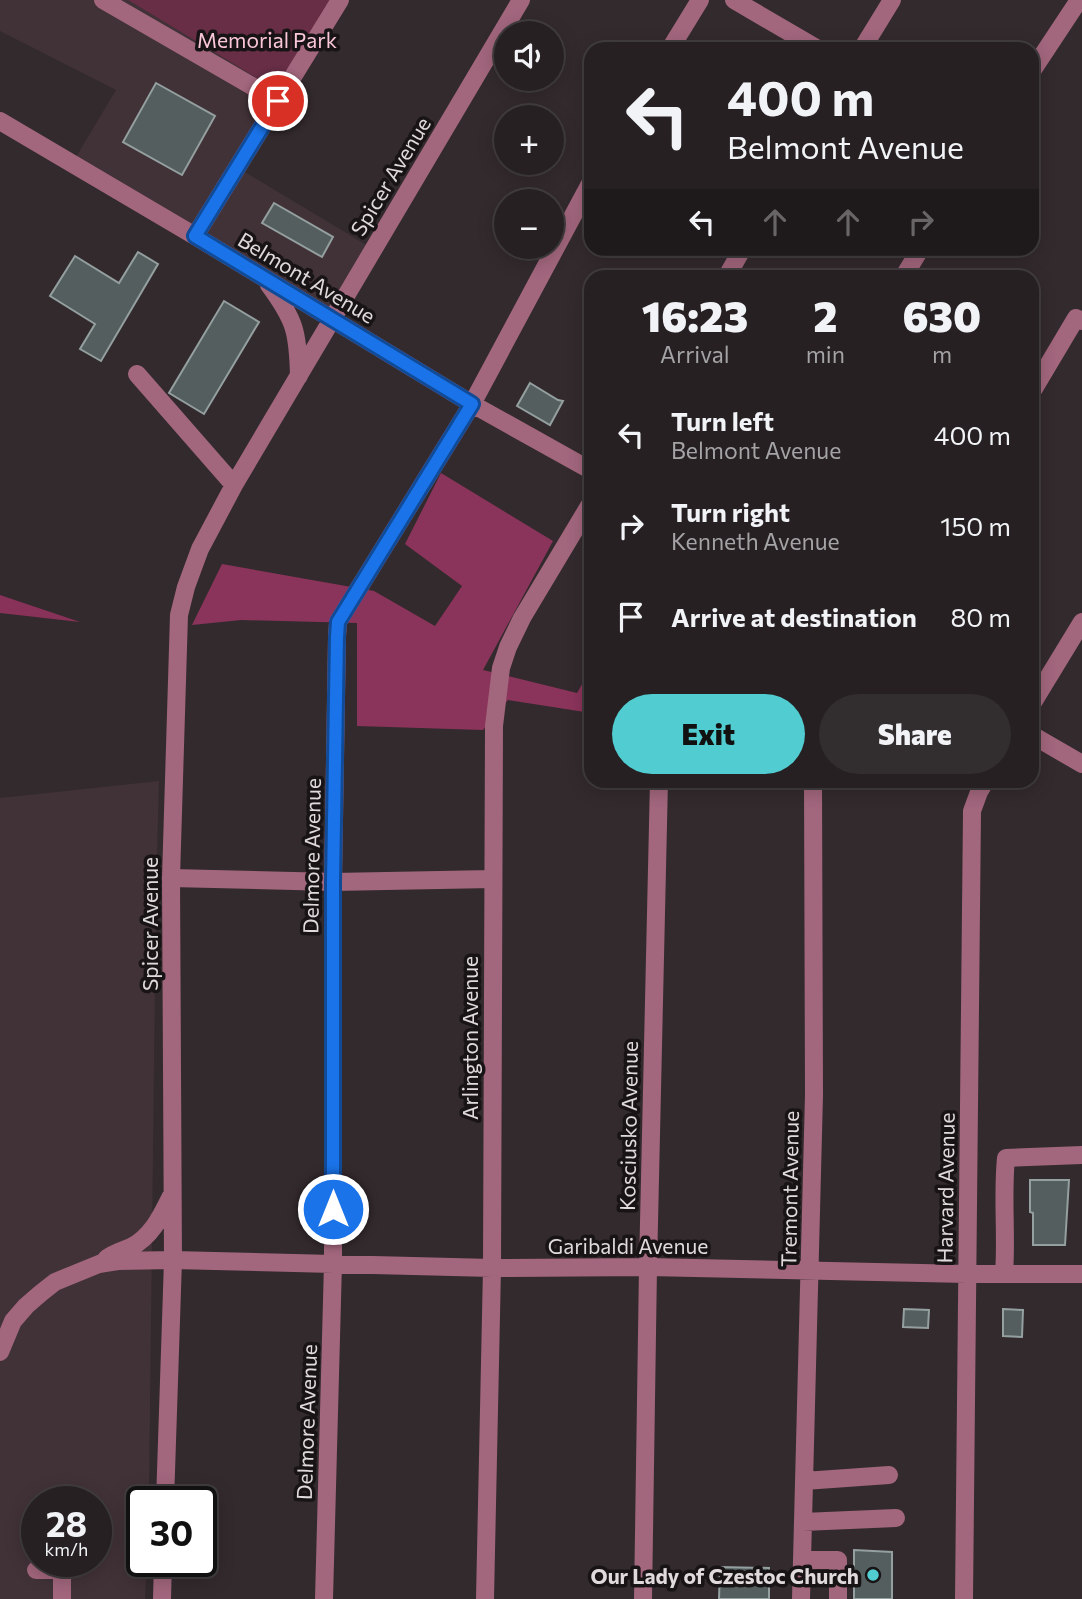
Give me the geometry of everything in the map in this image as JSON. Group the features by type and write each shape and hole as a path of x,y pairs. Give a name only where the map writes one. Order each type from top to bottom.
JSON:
{"street":[{"path":"195,236 340,0"},
{"name":"Spicer Avenue","path":"166,1486 173,1260 171,878 179,614 200,548 234,485 521,0"},
{"path":"674,42 700,0"},
{"path":"734,0 806,42"},
{"path":"866,42 892,0"},
{"path":"1039,60 1079,0"},
{"path":"109,1 278,101"},
{"name":"Belmont Avenue","path":"0,121 472,404 584,467"},
{"name":"Delmore Avenue","path":"324,1599 333,1263 333,882 338,622 472,404 584,195"},
{"path":"263,277 286,309 297,335 299,376"},
{"path":"1039,381 1079,320"},
{"path":"137,374 234,485"},
{"name":"Arlington Avenue","path":"485,1599 492,1268 494,726 501,668 508,647 522,618 584,514"},
{"path":"1039,693 1082,622"},
{"path":"1039,739 1082,764"},
{"name":"Kosciusko Avenue","path":"643,1599 659,788"},
{"name":"Tremont Avenue","path":"801,1599 814,1095 813,788"},
{"name":"Harvard Avenue","path":"964,1599 972,811 981,788"},
{"path":"171,878 333,882 492,879"},
{"path":"1004,1274 1006,1247 1003,1185 1006,1158 1082,1155"},
{"path":"0,1352 13,1321 33,1299 55,1282 99,1264 110,1255 135,1245 148,1235 159,1220 172,1193"},
{"name":"Garibaldi Avenue","path":"99,1264 173,1260 492,1268 648,1267 1082,1274"},
{"path":"804,1481 889,1475"},
{"path":"803,1522 896,1518"},
{"path":"802,1560 838,1560 838,1599"},
{"path":"62,1577 62,1599"},
{"path":"162,1599 163,1577"}],"shaded area":[{"path":"0,0 128,0 280,92 238,168 373,249 334,312 76,157 116,90 0,31"},
{"path":"441,473 553,541 483,670 577,693 584,681 584,712 508,700 483,730 357,726 357,623 241,620 192,625 222,564 374,591 435,626 462,586 405,544"},
{"path":"0,595 80,622 0,613"},
{"path":"159,781 149,1486 126,1486 126,1577 146,1577 145,1599 0,1599 0,798"}],"green space":[{"name":"Memorial Park","path":"128,0 334,0 280,92"}],"building":[{"path":"156,83 215,116 182,175 123,142"},
{"path":"274,203 333,237 322,257 262,223"},
{"path":"138,252 158,264 101,361 80,349 95,324 50,296 75,256 119,283"},
{"path":"224,301 259,322 204,414 169,393"},
{"path":"530,383 563,401 550,425 517,406"},
{"path":"1030,1180 1069,1180 1065,1245 1033,1245"},
{"path":"904,1309 929,1310 928,1328 903,1327"},
{"path":"1003,1309 1023,1310 1022,1337 1003,1336"},
{"name":"Our Lady of Czestoc Church","path":"854,1550 892,1552 892,1599 854,1599"},
{"path":"720,1567 769,1568 769,1599 719,1599"}],"place":[{"name":"Our Lady of Czestoc Church","path":"873,1575"}],"route":[{"path":"278,101 195,236 472,404 338,622 333,882 333,1209"}]}
